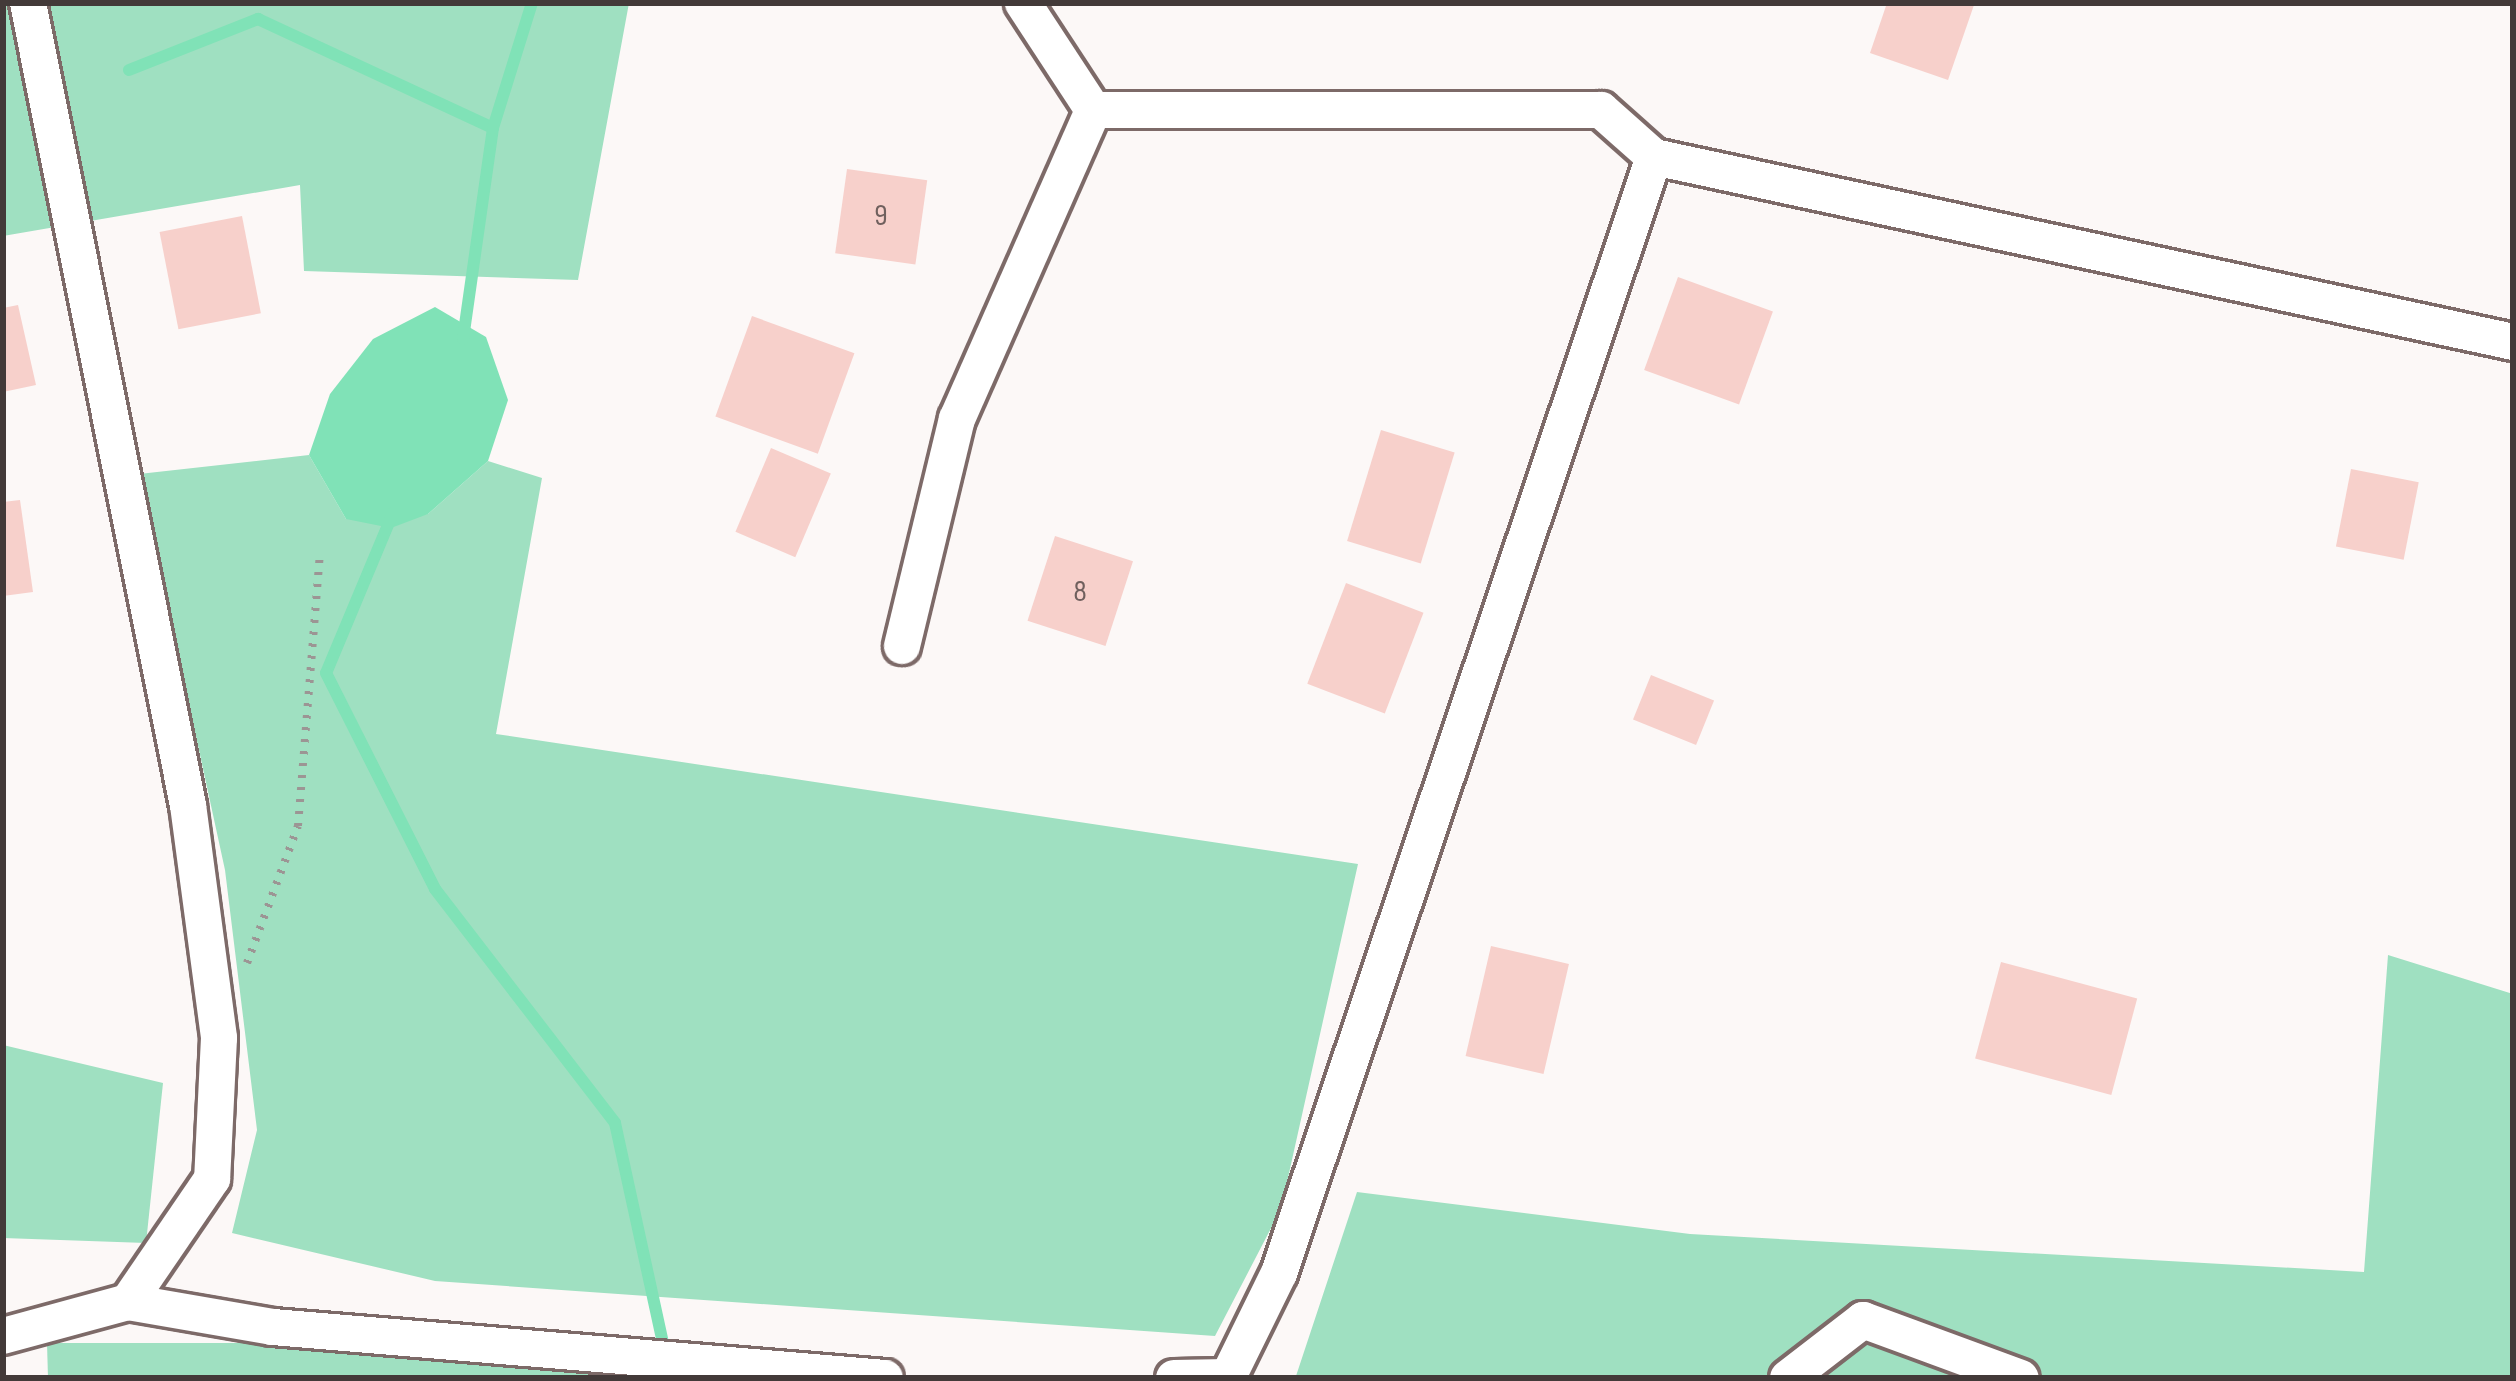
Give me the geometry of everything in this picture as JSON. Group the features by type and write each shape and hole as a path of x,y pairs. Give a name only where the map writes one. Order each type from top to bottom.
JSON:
{"street":[{"path":"28,3 184,782 219,1038 212,1179 128,1302"},
{"path":"1023,3 1093,110"},
{"path":"1093,110 1601,110 1654,158 2513,342"},
{"path":"902,646 957,419 1093,110"},
{"path":"1228,1377 1279,1273 1654,158"},
{"path":"3,1336 128,1302 273,1327 885,1378"},
{"path":"1788,1378 1863,1319 2020,1378"},
{"path":"1174,1378 1253,1378"}],"path":[{"path":"243,974 298,826 320,554"}],"shaded area":[{"path":"3,3 629,3 578,280 304,271 300,185 3,236"},
{"path":"435,307 486,337 508,400 488,461 428,514 391,528 346,519 309,455 330,394 373,339"},
{"path":"309,455 346,519 428,514 488,461 542,478 496,734 1358,864 1281,1209 1215,1336 435,1281 232,1233 257,1130 225,870 139,474"},
{"path":"2388,955 2513,994 2513,1378 1296,1376 1357,1192 1690,1234 2364,1272"},
{"path":"3,1045 163,1083 146,1243 3,1238"},
{"path":"47,1343 388,1343 719,1378 48,1378"}],"building":[{"path":"1887,3 1974,5 1948,80 1870,53"},
{"path":"847,169 927,180 915,264 835,253"},
{"path":"242,216 261,313 178,329 160,232"},
{"path":"1678,277 1773,312 1739,405 1644,370"},
{"path":"18,305 36,385 3,392 3,308"},
{"path":"752,316 854,353 818,454 715,417"},
{"path":"1381,430 1455,453 1421,563 1347,541"},
{"path":"771,448 831,473 795,557 735,532"},
{"path":"2351,469 2419,482 2404,560 2336,547"},
{"path":"20,500 33,592 3,596 3,502"},
{"path":"1055,536 1133,561 1105,646 1027,621"},
{"path":"1346,583 1423,613 1385,714 1307,684"},
{"path":"1651,675 1714,700 1696,745 1633,720"},
{"path":"1491,946 1569,964 1544,1074 1466,1056"},
{"path":"2001,962 2137,998 2111,1095 1975,1059"}],"waterway":[{"path":"493,128 532,3"},
{"path":"129,70 258,19 493,128 463,339"},
{"path":"393,513 326,673 435,889 615,1123 665,1353"}]}
